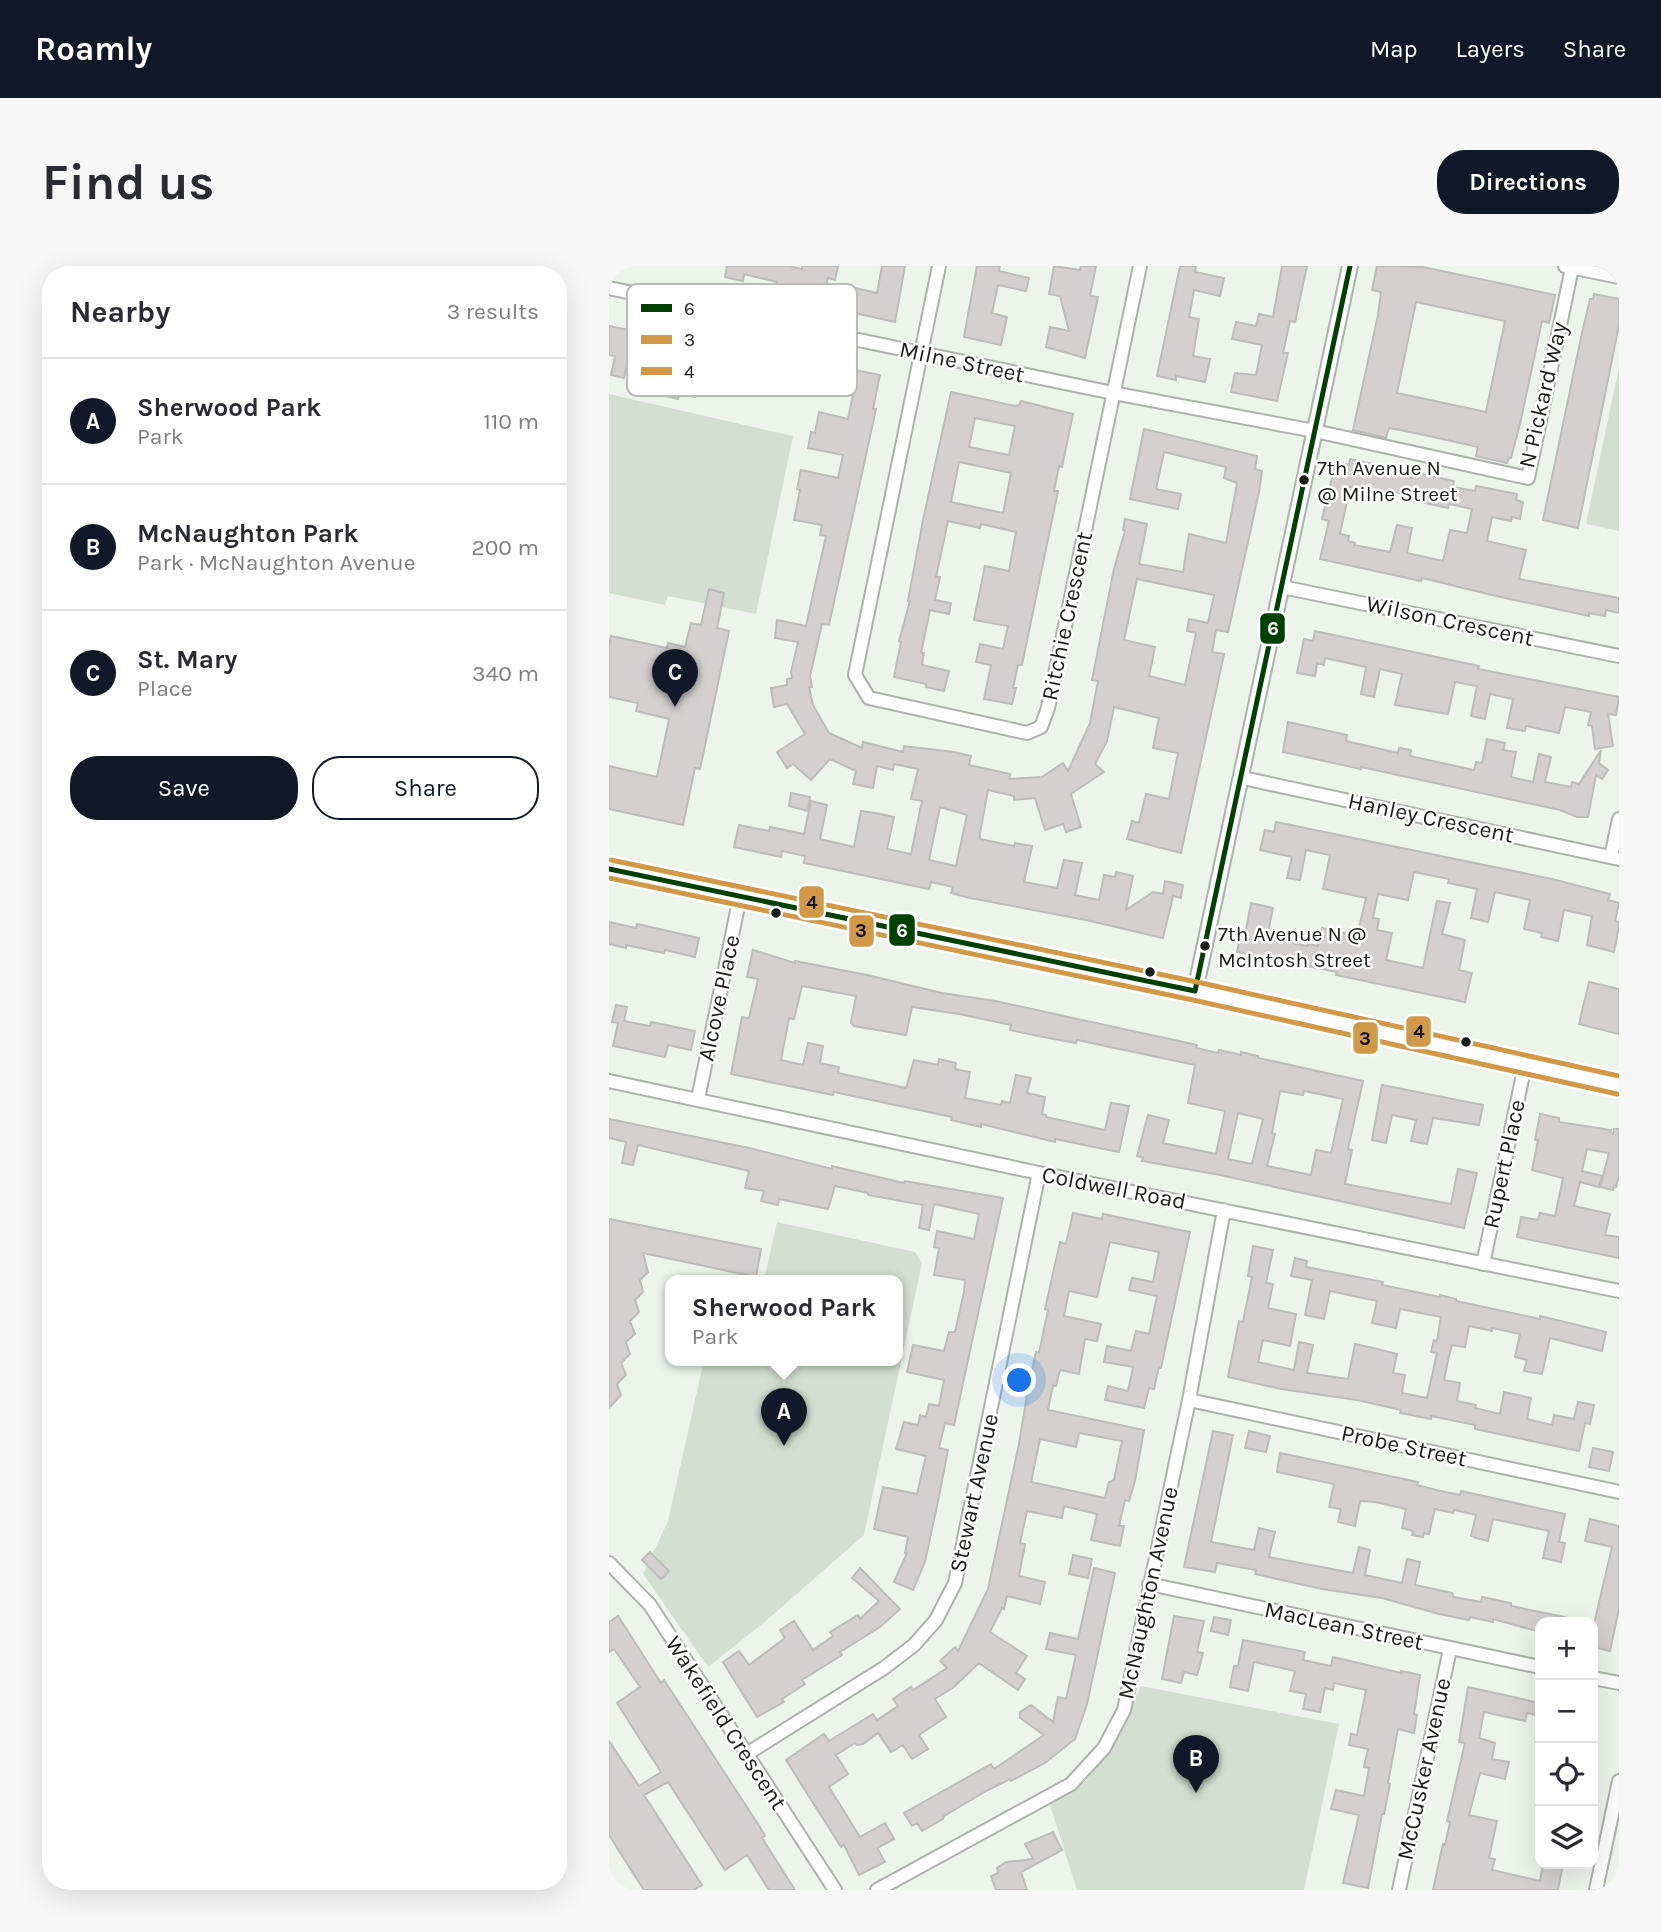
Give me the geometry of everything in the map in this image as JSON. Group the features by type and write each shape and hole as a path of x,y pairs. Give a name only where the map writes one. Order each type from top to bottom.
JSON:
{"street":[{"name":"Ritchie Crescent","path":"939,266 855,675 869,698 1027,733 1041,727 1048,708 1140,266"},
{"path":"1195,992 1243,778 1350,266"},
{"path":"1568,267 1619,277"},
{"name":"N Pickard Way","path":"1315,431 1528,478 1568,267"},
{"name":"Milne Street","path":"609,288 627,292"},
{"name":"Milne Street","path":"857,340 1113,393 1315,431"},
{"name":"Wilson Crescent","path":"1282,587 1619,656"},
{"name":"Hanley Crescent","path":"1243,778 1615,858"},
{"path":"1615,858 1619,819"},
{"path":"609,869 1195,992 1619,1085"},
{"name":"Alcove Place","path":"698,1099 740,897"},
{"name":"Rupert Place","path":"1483,1264 1525,1065"},
{"name":"Coldwell Road","path":"609,1081 1039,1173 1619,1292"},
{"name":"Stewart Avenue","path":"745,1755 884,1668 914,1645 936,1620 955,1583 1039,1173"},
{"name":"McNaughton Avenue","path":"877,1890 1071,1784 1104,1748 1124,1710 1189,1400 1224,1210"},
{"name":"Probe Street","path":"1189,1400 1619,1492"},
{"name":"Wakefield Crescent","path":"609,1563 650,1605 835,1890"},
{"name":"MacLean Street","path":"1149,1584 1535,1666"},
{"name":"McCusker Avenue","path":"1399,1890 1450,1649"},
{"path":"1598,1679 1619,1683"},
{"path":"1596,1890 1615,1817 1619,1781"}],"green space":[{"path":"1619,367 1619,531 1586,524"},
{"path":"609,394 793,436 756,614 668,596 665,605 609,593"},
{"path":"777,1222 915,1252 922,1263 903,1352 903,1275 765,1275"},
{"path":"703,1366 900,1366 864,1535 767,1620 708,1667 643,1574 668,1521"},
{"path":"1141,1686 1339,1724 1304,1890 1077,1890 1050,1805 1086,1781 1117,1739"}],"building":[{"path":"727,266 789,266 802,269 802,266 838,266 835,280 828,278 826,284 776,284 777,282 744,274 743,281 725,277"},
{"path":"882,266 905,266 895,322 857,314 857,288 877,293"},
{"path":"977,266 1000,266 999,271 1029,278 1026,291 998,285 992,313 1007,317 1001,345 964,337"},
{"path":"1054,266 1080,270 1081,266 1096,266 1090,296 1098,297 1085,358 1046,347 1050,327 1069,331 1060,296 1049,294"},
{"path":"1180,266 1196,266 1195,272 1224,278 1220,296 1194,290 1189,317 1199,319 1193,356 1210,359 1205,382 1176,376 1176,380 1157,376"},
{"path":"1282,266 1307,266 1295,322 1290,321 1283,353 1288,353 1277,401 1231,392 1235,373 1256,375 1262,345 1232,339 1236,322 1256,326 1259,314 1273,317"},
{"path":"1377,266 1423,267 1555,295 1549,323 1542,321 1520,424 1511,458 1507,463 1476,456 1478,447 1415,433 1389,428 1386,438 1353,430 1378,315 1381,292 1372,290","holes":["1416,302 1505,321 1486,412 1397,393"]},
{"path":"1594,294 1619,299 1619,325 1578,528 1543,520 1582,333 1590,299 1593,299"},
{"path":"609,326 627,330 627,364 624,378 611,375 615,356 609,355"},
{"path":"857,370 880,375 873,409 876,409 829,625 822,624 810,676 812,687 809,687 813,705 829,733 862,748 863,742 903,752 904,746 954,752 971,756 969,765 1010,774 1009,779 1042,777 1063,763 1068,771 1090,723 1098,681 1092,680 1114,569 1125,531 1125,519 1147,524 1139,564 1183,572 1189,534 1226,543 1237,483 1224,478 1226,467 1164,452 1156,489 1181,494 1178,509 1130,499 1144,429 1257,456 1255,469 1262,471 1259,492 1228,632 1216,630 1212,652 1224,654 1181,853 1127,839 1132,821 1139,823 1146,794 1169,799 1178,753 1153,748 1159,718 1114,707 1107,741 1095,764 1104,772 1071,794 1081,827 1066,832 1063,824 1045,830 1035,798 1014,800 1014,796 988,790 980,839 1014,846 1015,843 1032,846 1024,882 1057,888 1064,860 1082,863 1075,895 1099,900 1104,875 1115,877 1116,872 1133,876 1126,910 1153,892 1163,894 1165,881 1183,885 1181,898 1173,896 1163,938 970,898 951,893 953,887 931,882 929,889 804,863 805,856 782,851 781,857 734,847 739,825 769,831 770,827 804,834 811,801 827,805 820,839 854,847 861,811 881,814 894,817 887,849 911,854 922,801 911,799 918,769 894,764 893,770 877,766 873,788 853,784 856,771 830,759 811,780 793,764 787,768 777,752 805,734 787,704 774,707 771,688 787,685 787,679 792,678 798,642 775,638 777,620 806,626 826,536 820,535 822,525 794,520 801,470 838,478 843,455 808,448 811,432 815,433 819,412 848,419 853,396 857,396","holes":["1137,579 1214,595 1208,623 1189,619 1187,631 1196,633 1185,685 1149,676 1155,647 1124,640","940,807 967,815 956,866 929,860"]},
{"path":"951,392 1015,406 1021,401 1073,414 1062,467 1059,466 1054,491 1058,491 1022,665 1018,665 1013,688 1016,688 1012,704 984,699 991,665 976,662 980,644 1003,649 1008,626 974,620 985,566 1009,571 1016,532 981,524 980,528 948,521 936,577 940,577 935,600 951,603 949,614 930,610 921,653 924,653 922,665 949,671 944,691 894,677 923,520","holes":["975,418 1015,426 1009,455 969,447","959,462 1011,473 1003,513 951,502"]},
{"path":"1350,459 1391,468 1389,474 1412,478 1413,472 1454,481 1453,487 1475,491 1476,486 1517,494 1516,500 1523,502 1520,519 1512,517 1511,521 1492,517 1487,541 1526,550 1519,579 1619,598 1619,613 1606,610 1605,616 1589,613 1589,616 1422,578 1421,581 1320,559 1329,521 1322,519 1336,462 1349,465","holes":["1350,487 1385,494 1386,490 1408,495 1407,499 1448,508 1449,504 1472,509 1467,533 1450,530 1443,561 1407,553 1412,528 1397,525 1390,552 1354,545 1355,543 1348,541 1349,536 1340,534"]},
{"path":"709,589 724,593 717,628 729,631 700,769 695,768 683,825 609,809 609,766 657,777 669,719 636,711 638,703 609,697 611,636 667,648 668,643 685,647 691,623 701,625"},
{"path":"1315,631 1479,666 1478,669 1619,697 1616,715 1608,714 1613,746 1595,749 1592,726 1588,725 1591,712 1565,707 1559,733 1526,726 1525,731 1507,728 1513,699 1490,694 1485,719 1471,716 1477,686 1455,682 1448,714 1395,705 1402,674 1380,669 1374,697 1361,694 1366,667 1325,658 1324,665 1317,663 1315,676 1297,673 1304,639 1313,641"},
{"path":"1288,722 1347,735 1346,741 1398,753 1399,748 1411,750 1410,756 1474,770 1476,762 1482,763 1487,739 1505,743 1503,750 1516,752 1511,777 1533,782 1539,754 1551,757 1545,782 1571,787 1572,782 1579,784 1601,750 1599,763 1608,770 1602,779 1596,775 1588,817 1577,817 1560,810 1283,752"},
{"path":"791,793 810,797 808,811 789,806"},
{"path":"1276,822 1552,879 1610,894 1608,900 1619,903 1615,921 1619,922 1619,926 1614,952 1587,945 1592,916 1564,910 1558,941 1541,937 1542,933 1524,929 1530,900 1495,892 1488,922 1471,918 1477,889 1448,883 1449,879 1414,872 1408,900 1378,894 1373,918 1379,919 1377,930 1392,933 1386,960 1423,968 1437,901 1450,903 1442,934 1465,940 1459,970 1472,973 1465,1002 1237,952 1241,934 1245,935 1251,903 1273,908 1267,938 1318,946 1322,928 1357,936 1366,898 1323,889 1330,855 1306,850 1300,880 1287,878 1292,857 1260,850 1265,830 1274,832"},
{"path":"609,922 636,928 637,924 699,938 695,957 665,950 664,953 609,944"},
{"path":"753,950 795,963 995,1001 1197,1045 1196,1048 1218,1053 1219,1050 1241,1055 1241,1052 1363,1081 1348,1149 1352,1150 1345,1184 1451,1204 1458,1169 1477,1173 1464,1228 1220,1175 1142,1161 1143,1158 1137,1156 1148,1115 1169,1120 1163,1143 1216,1154 1225,1111 1188,1103 1195,1065 1077,1040 1076,1043 1010,1030 1011,1025 959,1014 912,1007 906,1035 854,1026 851,1023 856,996 802,986 794,1019 789,1018 781,1060 803,1065 808,1043 823,1046 820,1063 839,1067 838,1073 906,1088 914,1060 938,1065 939,1059 956,1063 955,1069 970,1072 965,1098 1001,1105 1002,1101 1010,1103 1016,1075 1031,1078 1027,1093 1045,1097 1042,1114 1046,1117 1105,1130 1111,1103 1129,1106 1119,1152 1055,1139 1055,1142 834,1092 833,1095 731,1074 742,1017 749,1018 758,979 747,977","holes":["1280,1091 1303,1095 1304,1091 1343,1099 1331,1153 1316,1150 1311,1175 1267,1166 1275,1134 1272,1133","1238,1113 1263,1119 1252,1164 1228,1159"]},
{"path":"1589,982 1619,989 1619,1034 1579,1024"},
{"path":"616,1005 627,1007 624,1021 650,1026 651,1022 695,1031 691,1050 668,1045 665,1057 613,1046 618,1023 612,1022"},
{"path":"1382,1085 1483,1105 1479,1125 1433,1118 1427,1144 1411,1141 1416,1120 1392,1115 1386,1143 1372,1140"},
{"path":"1540,1114 1559,1118 1559,1122 1611,1130 1610,1133 1613,1134 1614,1129 1619,1129 1619,1176 1616,1187 1614,1186 1613,1190 1600,1187 1609,1153 1587,1149 1582,1171 1602,1176 1599,1187 1580,1182 1574,1206 1610,1214 1605,1235 1619,1237 1619,1258 1517,1237 1521,1217 1538,1220 1540,1213 1555,1216 1563,1178 1532,1170"},
{"path":"609,1119 749,1148 832,1169 832,1166 904,1183 905,1181 1003,1198 954,1425 945,1423 939,1448 948,1450 925,1562 913,1590 894,1582 907,1553 908,1537 874,1529 883,1487 917,1494 926,1456 896,1449 904,1422 918,1425 920,1415 926,1417 929,1404 939,1406 944,1380 907,1372 913,1345 944,1351 949,1332 955,1332 964,1292 965,1280 934,1275 939,1248 934,1247 937,1231 974,1239 979,1214 934,1204 929,1230 919,1228 923,1205 835,1186 828,1209 779,1199 778,1205 761,1201 764,1191 745,1188 749,1171 638,1145 633,1165 622,1163 626,1142 609,1138"},
{"path":"1073,1213 1102,1219 1103,1214 1190,1232 1161,1368 1159,1367 1154,1389 1149,1388 1144,1408 1105,1400 1108,1386 1128,1391 1133,1367 1104,1362 1107,1346 1131,1351 1136,1331 1149,1334 1157,1296 1129,1290 1132,1278 1153,1282 1159,1252 1110,1242 1097,1297 1069,1291 1064,1316 1101,1324 1097,1341 1085,1339 1079,1374 1060,1370 1056,1386 1053,1385 1048,1410 1144,1430 1135,1481 1129,1501 1125,1500 1119,1526 1124,1526 1120,1546 1091,1540 1097,1514 1064,1506 1062,1518 1027,1511 1020,1543 1025,1544 1019,1576 1045,1582 1040,1604 1007,1596 1004,1609 1002,1608 990,1632 1027,1656 1016,1673 1025,1679 1018,1690 979,1663 954,1687 935,1699 946,1717 919,1735 928,1749 912,1759 903,1745 891,1752 878,1733 863,1744 855,1743 836,1755 848,1774 829,1787 860,1837 885,1823 894,1839 877,1848 885,1862 859,1875 844,1845 841,1847 786,1760 824,1734 829,1741 873,1714 877,1720 898,1706 893,1699 911,1687 913,1690 947,1668 940,1661 955,1647 958,1651 988,1589 1060,1242 1066,1244","holes":["1079,1433 1122,1441 1114,1480 1109,1482 1105,1498 1031,1482 1040,1439 1076,1447"]},
{"path":"609,1219 761,1249 756,1275 643,1253 648,1272 640,1280 643,1292 635,1300 639,1312 630,1321 635,1334 626,1342 630,1354 621,1363 626,1375 617,1384 621,1395 609,1408"},
{"path":"1253,1246 1273,1250 1266,1283 1273,1284 1268,1308 1296,1314 1290,1346 1263,1340 1258,1362 1294,1370 1299,1342 1313,1345 1307,1373 1348,1379 1355,1344 1397,1354 1393,1373 1405,1375 1402,1393 1427,1398 1437,1353 1431,1352 1434,1340 1437,1341 1441,1317 1400,1309 1396,1328 1372,1323 1377,1301 1330,1291 1324,1319 1305,1315 1312,1280 1291,1276 1295,1258 1307,1261 1306,1267 1606,1332 1602,1351 1550,1338 1542,1374 1524,1371 1527,1360 1515,1357 1520,1334 1492,1328 1492,1331 1469,1326 1465,1347 1452,1345 1449,1356 1444,1380 1460,1383 1457,1401 1476,1405 1475,1408 1500,1414 1504,1392 1531,1398 1527,1419 1552,1425 1554,1415 1574,1419 1578,1402 1594,1405 1590,1424 1585,1423 1579,1451 1475,1429 1475,1425 1400,1413 1401,1410 1357,1400 1281,1389 1228,1377 1239,1321 1243,1322 1252,1277 1248,1276"},
{"path":"1213,1431 1233,1435 1211,1542 1254,1550 1259,1528 1275,1532 1269,1557 1353,1573 1359,1547 1370,1550 1365,1575 1402,1583 1407,1559 1420,1562 1415,1585 1452,1593 1454,1597 1481,1602 1482,1597 1565,1617 1535,1617 1535,1631 1493,1619 1493,1622 1470,1617 1469,1620 1382,1598 1322,1589 1255,1574 1256,1570 1217,1563 1215,1572 1184,1567"},
{"path":"1249,1431 1270,1436 1266,1452 1245,1448"},
{"path":"1593,1448 1613,1452 1609,1471 1589,1467"},
{"path":"1280,1453 1418,1482 1417,1485 1436,1490 1460,1495 1461,1491 1565,1514 1559,1542 1565,1543 1561,1562 1543,1558 1549,1531 1493,1519 1488,1541 1471,1536 1476,1515 1454,1510 1453,1513 1435,1509 1429,1534 1424,1533 1423,1537 1412,1535 1413,1531 1402,1528 1406,1509 1375,1502 1360,1501 1355,1526 1338,1522 1341,1509 1329,1507 1334,1484 1277,1472"},
{"path":"1590,1519 1619,1526 1619,1609 1610,1651 1598,1648 1598,1617 1596,1617 1612,1547 1585,1541"},
{"path":"650,1552 669,1571 661,1579 642,1560"},
{"path":"1073,1555 1092,1559 1088,1578 1069,1574"},
{"path":"860,1568 900,1609 880,1627 840,1652 842,1655 802,1680 805,1684 782,1699 784,1702 757,1717 723,1662 739,1651 749,1665 785,1638 780,1630 794,1621 813,1650 833,1636 830,1632 858,1615 860,1619 879,1601 852,1578"},
{"path":"1094,1568 1115,1573 1087,1704 1075,1739 1045,1763 988,1790 922,1831 917,1823 912,1826 904,1813 991,1764 994,1769 1044,1735 1020,1718 1020,1712 1031,1705 1053,1722 1058,1697 1066,1699 1076,1655 1046,1649 1050,1633 1078,1639"},
{"path":"618,1616 661,1683 664,1680 760,1827 765,1836 762,1838 795,1890 769,1890 747,1855 725,1870 668,1782 644,1795 702,1885 694,1890 644,1890 633,1873 609,1835 609,1741 639,1786 661,1772 617,1703 640,1687 614,1649 609,1652 609,1622"},
{"path":"1174,1616 1204,1621 1197,1652 1203,1653 1197,1675 1184,1672 1181,1683 1162,1679"},
{"path":"1214,1617 1231,1620 1228,1635 1211,1631"},
{"path":"1243,1640 1305,1652 1303,1660 1331,1666 1333,1657 1420,1675 1414,1733 1398,1729 1388,1783 1390,1784 1368,1888 1343,1883 1359,1815 1331,1809 1336,1790 1364,1796 1369,1768 1364,1767 1368,1749 1349,1745 1351,1734 1357,1735 1366,1690 1334,1683 1333,1690 1325,1688 1320,1712 1303,1709 1306,1694 1290,1691 1295,1671 1254,1662 1248,1691 1230,1687 1234,1666 1238,1666"},
{"path":"1468,1687 1535,1702 1535,1715 1527,1713 1525,1721 1484,1712 1479,1738 1495,1743 1492,1759 1509,1762 1505,1779 1480,1773 1469,1815 1497,1821 1489,1858 1495,1859 1492,1870 1540,1881 1542,1869 1562,1869 1558,1890 1433,1890 1443,1844 1445,1845 1450,1822 1447,1821 1465,1743 1459,1742"},
{"path":"1053,1832 1062,1850 1021,1872 1027,1890 996,1890 991,1876 998,1873 997,1868 1006,1862 1033,1859 1025,1844"}],"transit line":[{"name":"6","path":"1195,991 1350,266"},
{"name":"4","path":"611,860 1197,982 1619,1076"},
{"name":"6","path":"609,869 1195,991"},
{"name":"3","path":"609,878 1193,1000 1617,1094"}],"place":[{"name":"7th Avenue N @ Milne Street","path":"1304,480"},
{"name":"St. Mary","path":"675,707"},
{"name":"7th Avenue N @ McIntosh Street","path":"1205,946"},
{"name":"Sherwood Park","path":"784,1446"},
{"name":"McNaughton Park","path":"1196,1793"}]}
